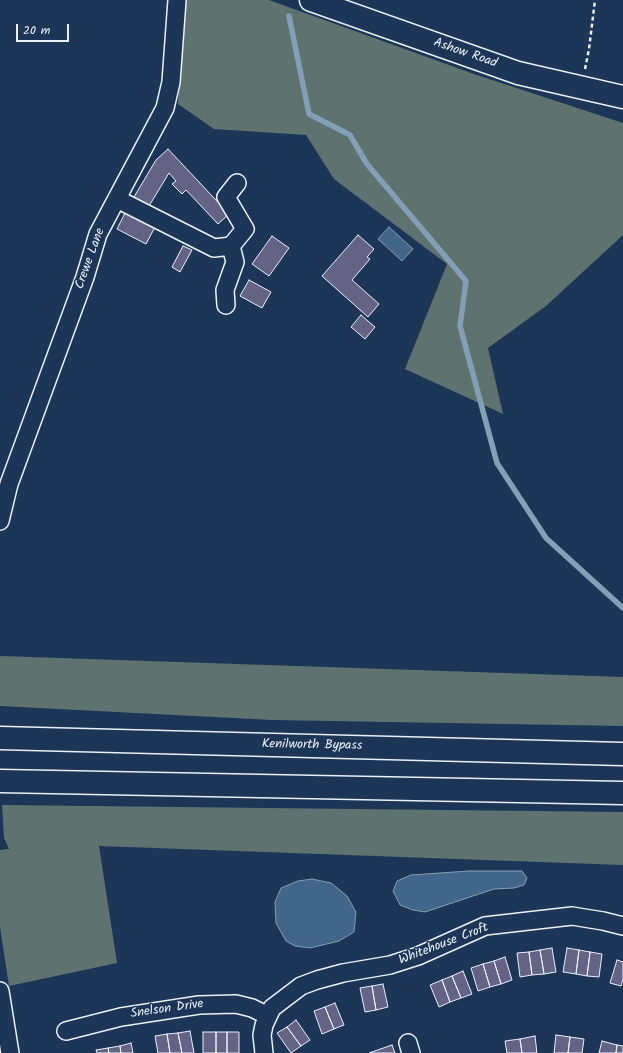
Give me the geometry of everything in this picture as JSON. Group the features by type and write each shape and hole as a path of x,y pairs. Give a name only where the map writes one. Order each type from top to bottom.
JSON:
{"main road":[{"name":"Ashow Road","path":"311,0 518,73 623,97"},
{"name":"Kenilworth Bypass","path":"4,738 623,754"},
{"path":"7,781 623,793"}],"street":[{"name":"Crewe Lane","path":"0,521 9,484 85,277 98,234 165,108 171,82 177,0"},
{"path":"117,199 214,248 231,246 245,229 226,197 237,183"},
{"path":"226,305 225,290 235,262 231,246"},
{"name":"Whitehouse Croft","path":"264,1053 262,1035 264,1025 272,1008 301,986 317,980 343,973 390,965 418,956 485,926 572,916 623,926"},
{"path":"0,991 10,1053"},
{"name":"Snelson Drive","path":"66,1031 121,1017 198,1005 236,1004 252,1008 268,1016"}],"path":[{"path":"581,88 589,49 595,0"}],"green space":[{"path":"187,0 269,0 474,74 623,123 623,235 546,306 488,348 503,414 405,369 447,264 334,179 306,135 214,129 178,104 183,5"},
{"path":"0,656 623,677 623,726 272,720 0,706"},
{"path":"2,805 623,812 623,865 99,846 117,963 9,986 0,927 0,850 9,849 4,838"}],"water":[{"path":"389,227 413,249 402,261 378,239"},
{"path":"469,871 522,871 527,878 524,885 514,888 494,889 425,912 413,910 400,905 393,891 397,881 411,875"},
{"path":"312,879 331,883 347,896 356,912 354,932 339,941 310,948 295,946 286,941 276,923 275,902 281,888 298,881"}],"building":[{"path":"168,149 229,214 218,224 186,190 182,194 172,184 176,181 169,173 149,206 134,197 156,160"},
{"path":"126,211 155,227 146,244 117,229"},
{"path":"358,235 374,249 367,257 370,259 352,280 379,304 368,317 322,276"},
{"path":"272,236 289,248 269,276 252,264"},
{"path":"183,246 192,250 180,272 172,267"},
{"path":"249,280 271,292 262,308 240,296"},
{"path":"361,315 375,327 365,339 351,327"},
{"path":"552,948 556,972 544,974 540,950"},
{"path":"567,948 579,950 576,974 563,972"},
{"path":"540,950 544,974 532,975 529,952"},
{"path":"579,950 590,952 587,976 576,974"},
{"path":"529,952 532,975 520,977 517,953"},
{"path":"590,952 602,954 599,977 587,976"},
{"path":"505,957 512,980 501,984 494,961"},
{"path":"617,960 623,962 623,979 621,986 610,983"},
{"path":"494,961 501,984 490,987 483,964"},
{"path":"483,964 490,987 478,991 471,968"},
{"path":"463,971 472,994 461,998 452,976"},
{"path":"452,976 461,998 450,1002 442,980"},
{"path":"442,980 450,1002 439,1007 430,985"},
{"path":"383,984 388,1007 376,1010 372,986"},
{"path":"372,986 376,1010 365,1012 360,988"},
{"path":"335,1003 344,1025 334,1029 325,1007"},
{"path":"325,1007 334,1029 322,1034 314,1011"},
{"path":"296,1020 310,1040 301,1046 287,1027"},
{"path":"287,1027 301,1046 291,1053 277,1033"},
{"path":"190,1031 194,1053 182,1053 178,1033"},
{"path":"203,1032 216,1032 216,1053 203,1053"},
{"path":"216,1032 227,1032 227,1053 216,1053"},
{"path":"227,1032 239,1032 239,1053 227,1053"},
{"path":"178,1033 182,1053 170,1053 167,1034"},
{"path":"167,1034 170,1053 158,1053 155,1036"},
{"path":"556,1035 570,1037 568,1053 554,1053"},
{"path":"535,1036 537,1053 522,1053 520,1039"},
{"path":"570,1037 584,1039 582,1053 568,1053"},
{"path":"520,1039 522,1053 507,1053 505,1041"},
{"path":"602,1041 617,1045 616,1053 599,1053"},
{"path":"131,1043 133,1053 121,1053 120,1046"},
{"path":"392,1045 395,1053 369,1053"},
{"path":"617,1045 623,1046 623,1053 616,1053"},
{"path":"120,1046 121,1053 109,1053 108,1048"},
{"path":"108,1048 109,1053 97,1053 96,1050"}],"waterway":[{"path":"289,16 309,114 350,135 367,164 466,281 460,326 497,463 546,538 623,608"}]}
